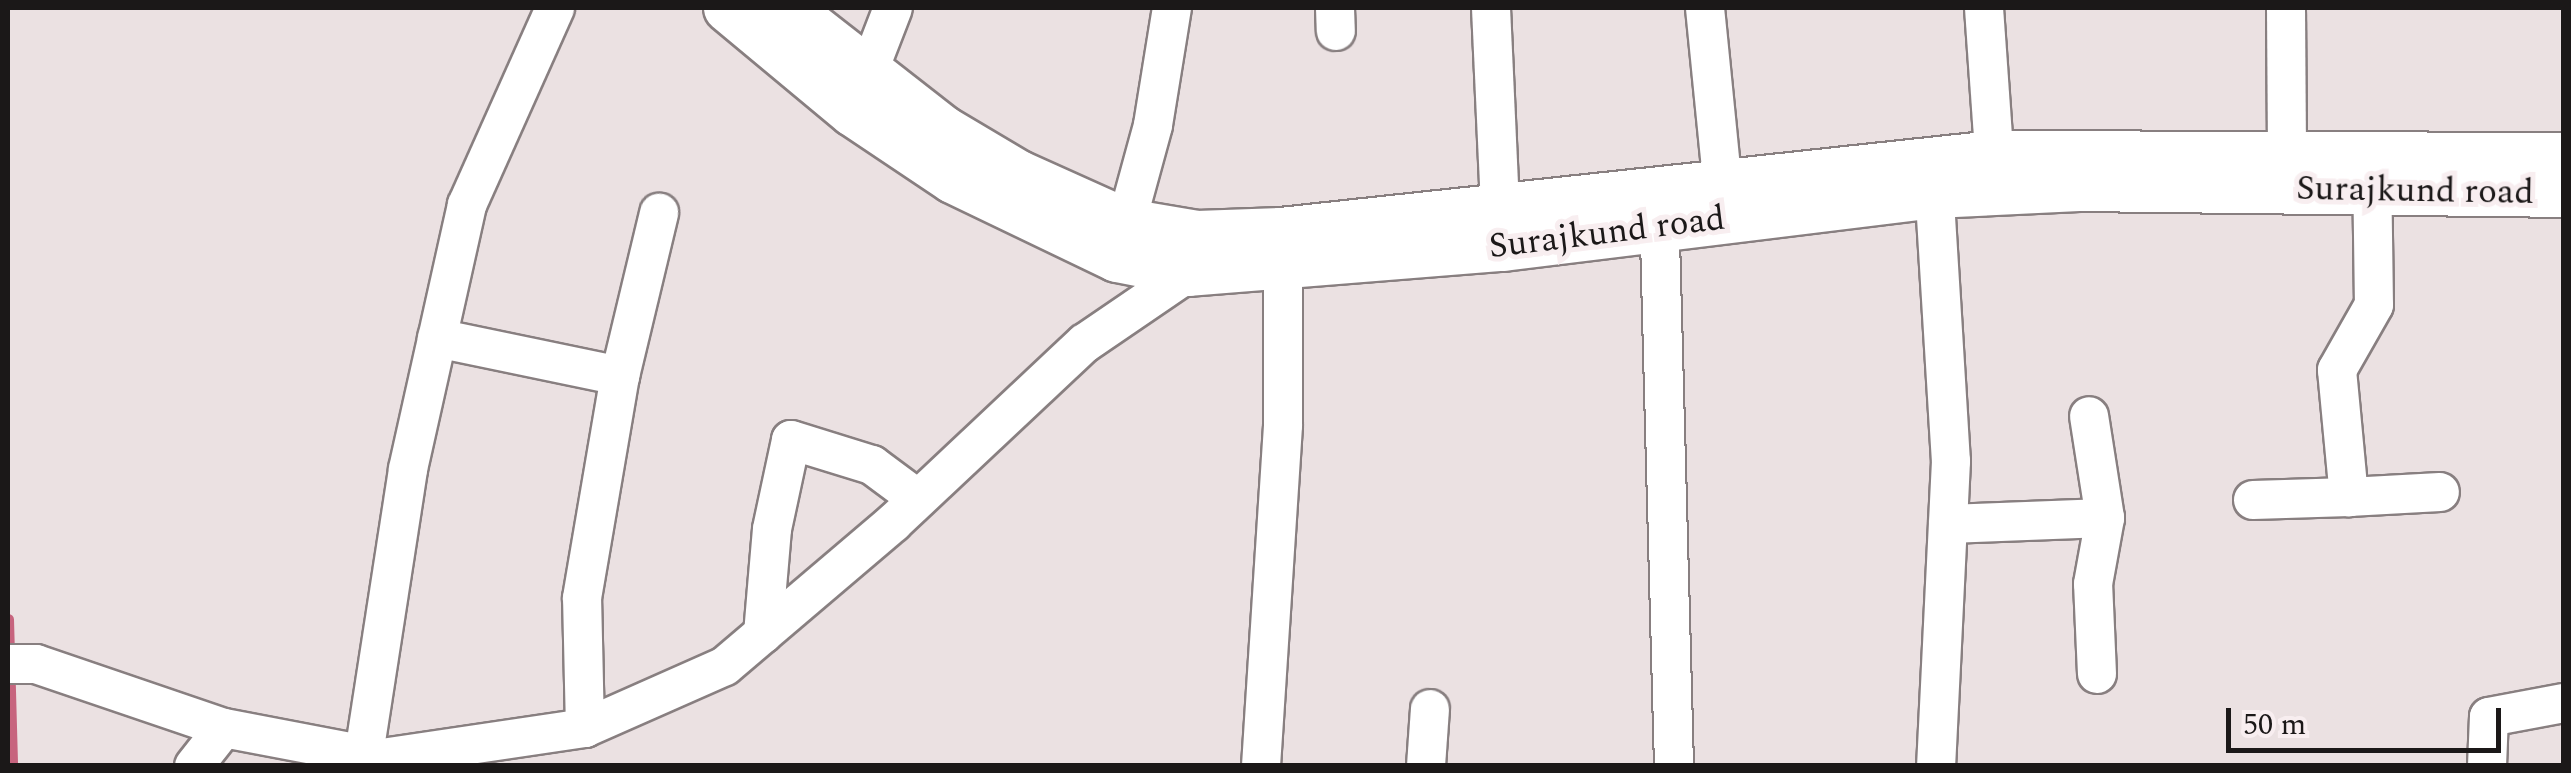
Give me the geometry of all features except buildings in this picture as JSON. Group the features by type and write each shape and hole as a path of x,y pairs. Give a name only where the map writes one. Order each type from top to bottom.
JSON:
{"street":[{"path":"364,754 405,488 467,205 556,8"},
{"name":"Surajkund road","path":"728,8 860,93 954,179 1122,240 1193,253 1282,251 1724,199 1996,173 2285,170 2542,175"},
{"path":"787,8 860,93 893,8"},
{"path":"1122,240 1153,125 1172,8"},
{"path":"1491,8 1500,207"},
{"path":"1704,8 1724,199"},
{"path":"1984,8 1996,173"},
{"path":"2285,170 2286,8"},
{"path":"2348,497 2338,370 2374,306 2373,174"},
{"path":"1933,177 1952,461 1936,766"},
{"path":"1262,766 1282,444 1282,251 1500,207 1660,209 1674,766"},
{"path":"561,742 620,376 659,213"},
{"path":"22,664 224,728 382,758 561,742 725,666 918,499 1084,343 1193,253"},
{"path":"436,338 620,376"},
{"path":"2088,416 2105,518 2093,584 2096,674"},
{"path":"763,634 772,529 791,440 872,466 918,499"},
{"path":"2253,500 2440,492"},
{"path":"1948,524 2105,518"},
{"path":"2487,766 2489,716 2564,703"},
{"path":"1426,766 1430,709"},
{"path":"194,766 224,728"}],"waterway":[{"path":"8,619 12,766"}]}
